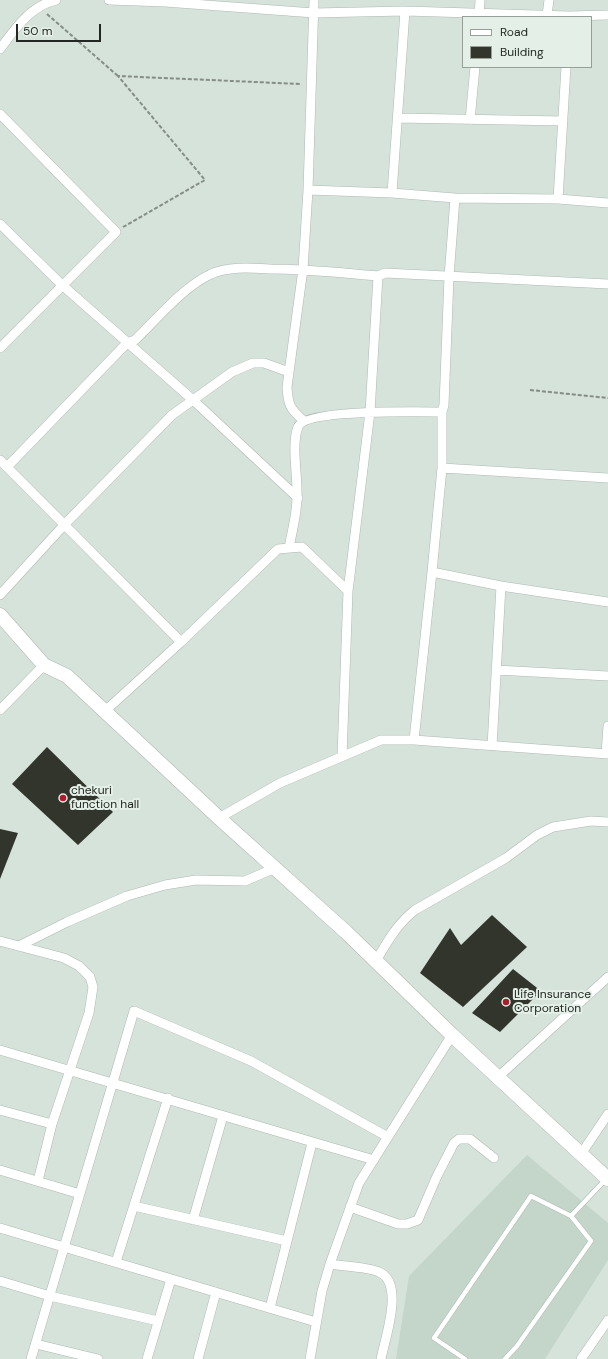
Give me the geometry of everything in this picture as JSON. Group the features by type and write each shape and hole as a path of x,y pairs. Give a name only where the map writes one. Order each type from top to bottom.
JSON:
{"main road":[{"path":"0,614 44,665 67,676 219,818 376,961 452,1035 608,1178"}],"street":[{"path":"0,49 32,11 46,2 56,0"},
{"path":"109,0 240,4 314,13 405,11 479,16 558,16"},
{"path":"304,421 292,411 288,401 287,387 303,269 308,190 314,0"},
{"path":"479,16 480,0"},
{"path":"547,15 549,0"},
{"path":"392,193 405,11"},
{"path":"588,16 608,15"},
{"path":"470,120 474,68"},
{"path":"558,199 566,68"},
{"path":"0,114 116,232 0,348"},
{"path":"398,118 563,121"},
{"path":"308,190 392,193 455,198 558,199 608,203"},
{"path":"414,740 442,468 442,412 444,405 448,277 455,198"},
{"path":"0,226 62,285 193,400 298,498"},
{"path":"7,467 127,343 134,340 190,288 210,275 224,270 241,268 303,269 378,276 385,273 608,284"},
{"path":"342,756 348,591 370,412 378,276"},
{"path":"0,595 64,524 172,415 204,390 232,372 254,363 264,362 289,372"},
{"path":"289,548 298,498 296,438 299,425 304,421 316,418 370,412 442,412"},
{"path":"0,460 181,642"},
{"path":"442,468 608,478"},
{"path":"105,711 181,642 278,549 302,547 348,591"},
{"path":"432,572 501,586 608,602"},
{"path":"492,746 501,586"},
{"path":"0,710 44,665"},
{"path":"496,670 608,676"},
{"path":"219,818 280,783 381,740 414,740 607,754 608,726"},
{"path":"376,961 393,933 405,918 415,910 506,858 537,835 553,827 591,822 608,822"},
{"path":"21,945 67,922 127,896 165,885 196,880 245,881 275,868"},
{"path":"0,940 64,958 79,966 90,977 93,987 89,1013 52,1124 38,1181"},
{"path":"498,1077 608,977"},
{"path":"31,1359 114,1083 134,1011 251,1061 388,1137"},
{"path":"310,1359 316,1322 330,1264 359,1184 452,1035"},
{"path":"0,1050 168,1098 312,1143 374,1160"},
{"path":"116,1262 168,1098"},
{"path":"0,1110 52,1124"},
{"path":"581,1154 608,1114"},
{"path":"193,1220 223,1116"},
{"path":"350,1207 398,1224 413,1222 418,1220 422,1213 437,1176 454,1143 459,1139 470,1139 494,1158"},
{"path":"270,1308 312,1143"},
{"path":"0,1170 80,1194"},
{"path":"134,1206 287,1241"},
{"path":"0,1228 316,1322"},
{"path":"330,1264 379,1271 388,1278 392,1287 392,1303 381,1359"},
{"path":"147,1359 171,1279"},
{"path":"0,1281 50,1296 158,1321"},
{"path":"198,1359 216,1292"},
{"path":"581,1359 608,1320"},
{"path":"36,1344 97,1359"}],"lane":[{"path":"571,1216 608,1178"},
{"path":"465,1359 434,1338 531,1196 571,1216 591,1241 517,1346 504,1359"}],"path":[{"path":"46,14 118,76 205,180 116,232"},
{"path":"118,76 301,84"},
{"path":"530,390 608,398"}],"shaded area":[{"path":"527,1155 608,1223 608,1260 545,1359 396,1359 409,1276"}],"building":[{"name":"chekuri function hall","path":"47,747 113,812 78,845 12,784"},
{"path":"0,829 18,833 0,879"},
{"path":"492,915 527,947 463,1007 420,973 450,928 461,945"},
{"name":"Life Insurance Corporation","path":"513,969 541,991 500,1032 472,1013"}],"place":[{"name":"chekuri function hall","path":"63,798"},
{"name":"Life Insurance Corporation","path":"506,1002"}]}
